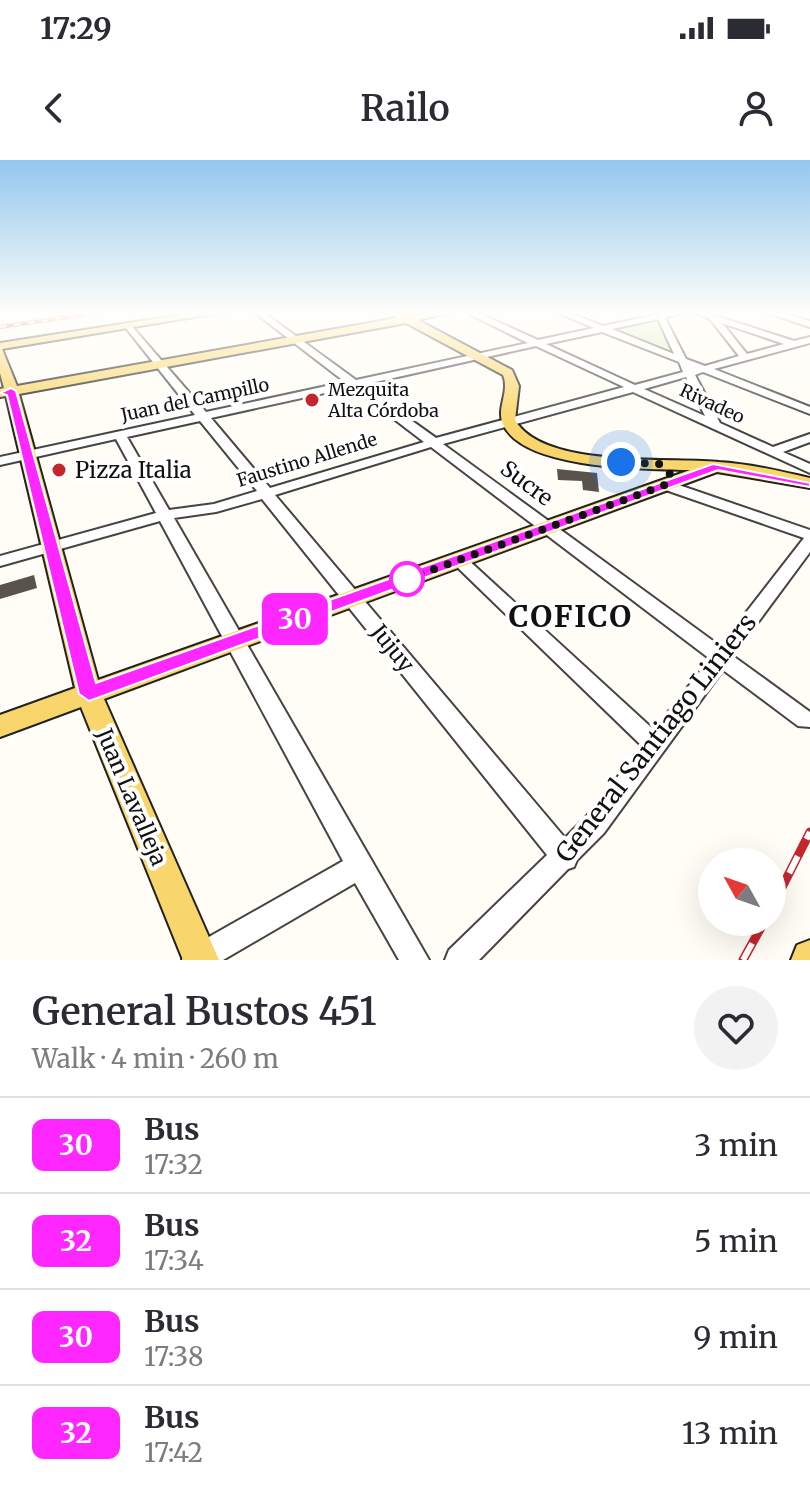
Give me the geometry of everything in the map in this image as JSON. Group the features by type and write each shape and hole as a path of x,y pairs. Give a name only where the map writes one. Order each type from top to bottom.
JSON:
{"main road":[{"path":"6,392 242,349"},
{"path":"466,349 504,370 513,380 507,409 509,422 533,441 566,454 659,464 717,466 810,483"},
{"name":"Juan Lavalleja","path":"0,352 6,392 30,454 89,694 199,959"},
{"path":"659,464 670,472 665,485"},
{"path":"0,726 717,466"}],"street":[{"name":"Jujuy","path":"149,349 565,858"},
{"name":"Sucre","path":"307,349 805,720"},
{"name":"Juan del Campillo","path":"0,461 509,349"},
{"name":"Rivadeo","path":"551,349 810,469"},
{"path":"653,349 810,411"},
{"path":"676,349 715,425"},
{"path":"738,349 745,358"},
{"name":"Faustino Allende","path":"0,561 166,515 216,508 433,443 775,349"},
{"path":"120,435 359,866 415,960"},
{"path":"772,452 810,438"},
{"path":"665,485 810,538"},
{"name":"General Santiago Liniers","path":"459,960 565,858 810,538"},
{"path":"459,560 655,744"},
{"path":"199,959 359,866"}],"building":[{"path":"557,469 597,473 599,492 583,490 582,481 558,480"},
{"path":"34,575 37,588 0,599 0,585"}],"railway":[{"path":"786,879 810,832"},
{"path":"743,960 756,936"}],"bus line":[{"name":"30","path":"0,393 11,391 30,454 89,694 717,466 810,483"}],"place":[{"name":"Mezquita Alta Córdoba","path":"312,400"},
{"name":"Pizza Italia","path":"59,470"}],"district":[{"name":"COFICO","path":"571,617"}],"route":[{"path":"407,579 665,485 671,475 659,464 621,462"}]}
